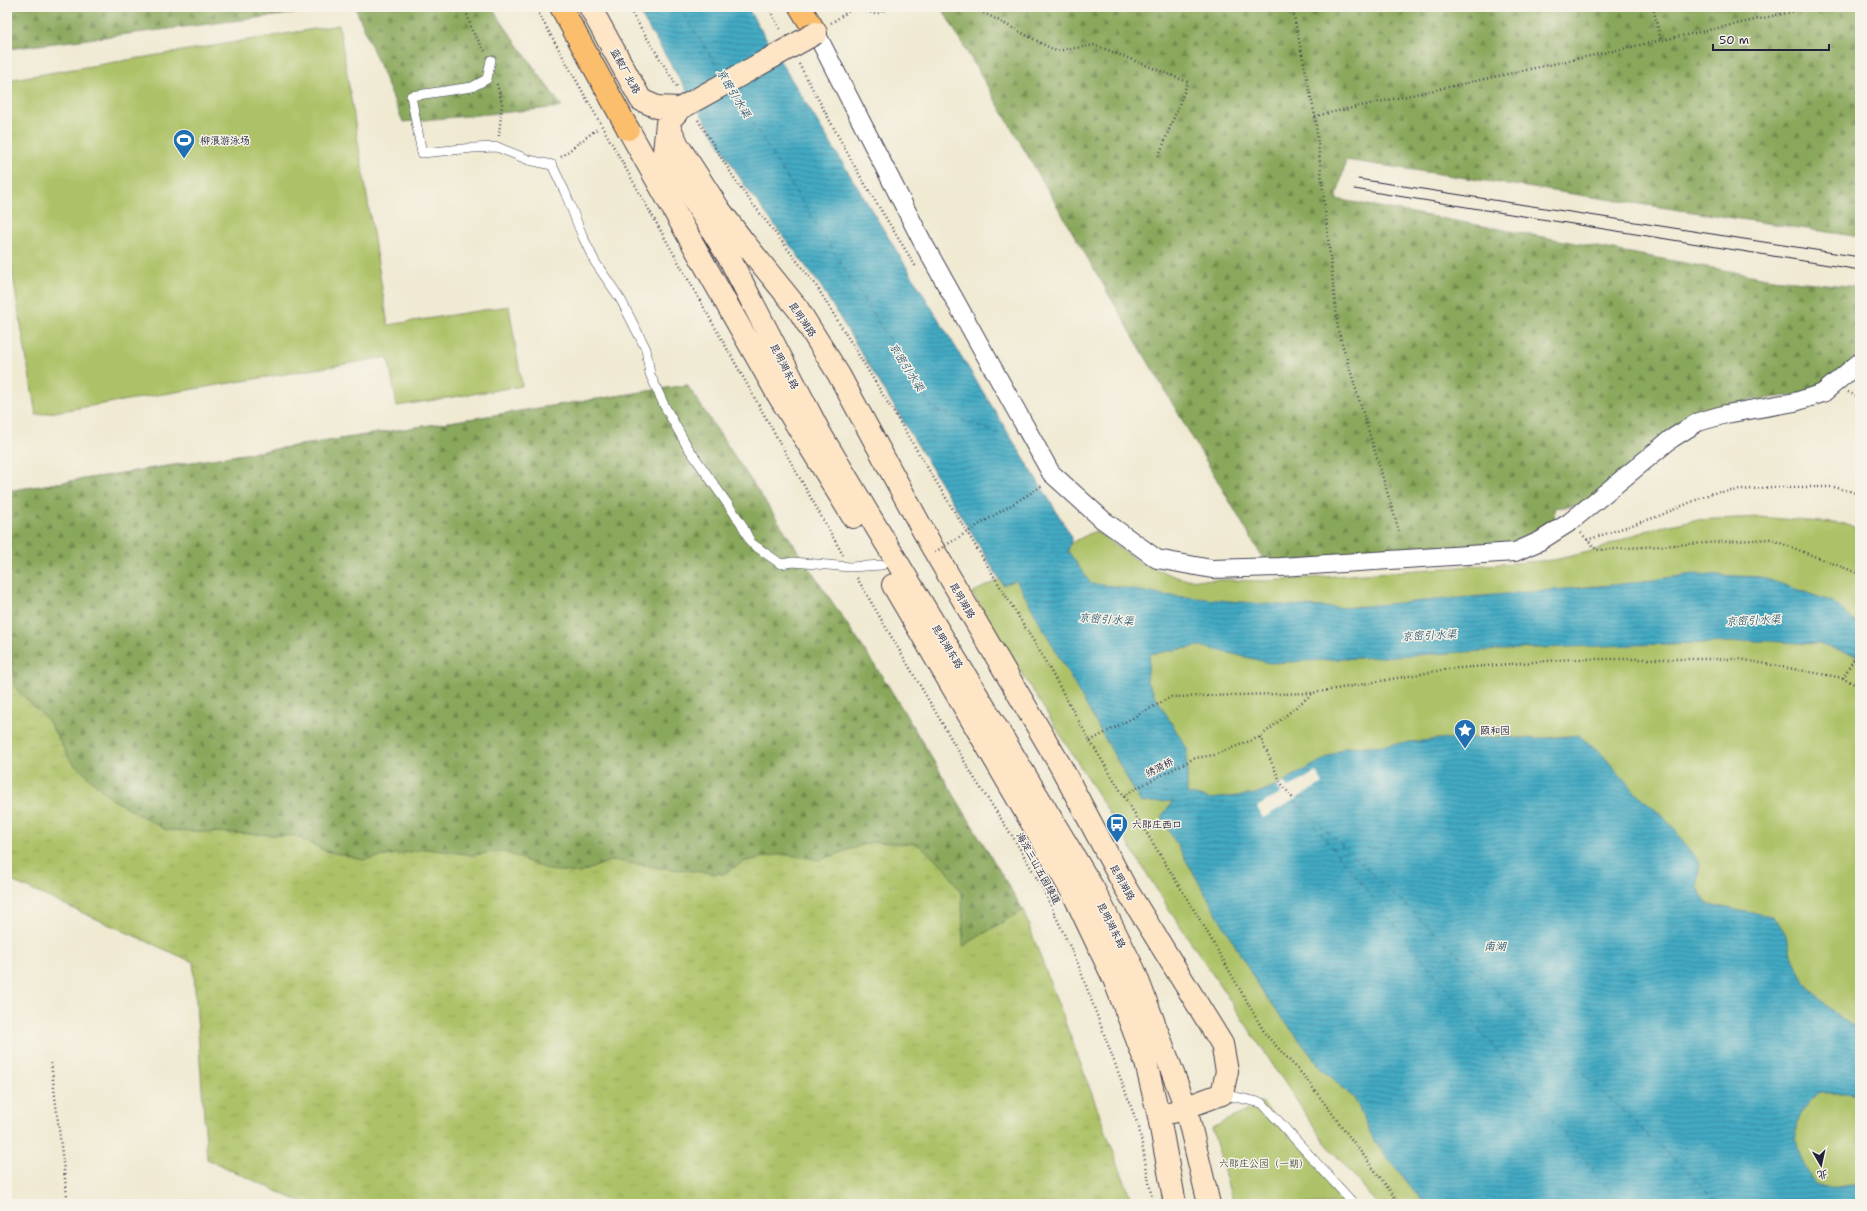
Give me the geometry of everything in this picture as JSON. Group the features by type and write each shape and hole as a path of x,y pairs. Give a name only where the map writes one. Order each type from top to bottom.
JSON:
{"highway":[{"path":"561,7 628,129"},
{"path":"800,7 816,33"}],"main road":[{"name":"蓝靛厂北路","path":"590,7 642,100 657,107 681,109"},
{"path":"681,109 816,33 810,7"},
{"name":"昆明湖东路","path":"681,109 664,152 731,261 822,435 1094,890 1134,970 1186,1108 1209,1204"},
{"name":"昆明湖路","path":"681,109 679,147 719,209 802,316 839,375 935,552 1060,765 1125,887 1222,1044 1226,1071 1222,1094"},
{"name":"昆明湖东路","path":"628,129 777,393 882,565 1075,897 1114,979 1146,1063 1175,1204"},
{"path":"1158,1117 1222,1094"}],"street":[{"path":"816,33 922,240 1052,473 1103,520 1157,559 1212,569 1280,567 1514,552 1540,541 1570,522 1671,439 1698,422 1726,414 1795,402 1823,394 1860,362"}],"lane":[{"path":"491,60 486,80 472,87 411,96 422,153 497,147 529,160 552,165 596,262 621,300 646,349 650,374 664,405 687,446 741,523 751,543 781,564 792,562 850,567 882,565"},
{"path":"1222,1094 1262,1103 1354,1204"}],"path":[{"name":"海淀三山五园绿道","path":"535,7 850,567 976,780 1013,837 1042,887 1078,964 1139,1128 1153,1204"},
{"path":"628,7 681,109 738,186 817,287 1038,650 1090,741 1202,923 1266,1035 1304,1076 1400,1204"},
{"path":"816,33 855,7 874,14 894,7"},
{"path":"973,7 1056,51 1095,45 1188,82 1158,158"},
{"path":"1292,7 1315,116 1338,330 1399,531"},
{"path":"1653,7 1661,40"},
{"path":"1315,116 1814,7"},
{"path":"552,165 597,129"},
{"path":"935,552 1056,477"},
{"path":"1588,540 1659,516 1712,494 1772,487 1834,487 1860,494"},
{"path":"1570,522 1597,550 1770,539 1860,574"},
{"path":"1843,678 1860,648"},
{"path":"1090,741 1171,697 1313,693 1448,669 1571,659 1739,659 1843,678 1860,687"},
{"name":"绣漪桥","path":"1124,797 1131,791 1195,758 1214,755 1260,737 1313,693"},
{"path":"1260,737 1281,784 1294,800"},
{"path":"51,1063 68,1204"}],"green space":[{"path":"7,7 346,7 7,49"},
{"path":"355,7 491,7 562,107 403,122"},
{"path":"941,7 1860,7 1860,237 1346,160 1336,199 1772,279 1860,287 1860,352 1844,368 1813,393 1754,400 1704,409 1584,505 1554,508 1555,521 1510,549 1265,562"},
{"name":"柳浪游泳场","path":"339,25 388,325 509,306 522,386 397,406 388,357 36,415 7,241 7,80"},
{"path":"687,385 889,687 1023,910 1129,1193 1130,1204 305,1204 207,1159 193,962 7,879 7,491"},
{"path":"687,385 889,687 1023,910 963,946 962,895 945,867 918,844 871,842 820,860 782,854 746,861 723,874 661,868 612,860 580,873 549,870 502,851 474,855 426,849 363,860 326,851 295,836 166,830 112,799 71,761 48,720 14,687 7,599 7,491"},
{"name":"颐和园","path":"1759,517 1845,524 1860,531 1860,1204 1378,1204 1323,1140 1167,906 972,593 1095,531 1142,564 1182,579 1268,581 1554,560 1597,550 1646,530 1694,520"},
{"name":"六郎庄公园（一期）","path":"1262,1103 1354,1204 1233,1204 1212,1128"}],"water":[{"name":"南湖","path":"636,7 747,7 1072,537 1068,551 1091,584 1115,586 1161,595 1265,604 1341,608 1623,584 1694,574 1761,577 1833,602 1860,626 1860,656 1818,644 1765,641 1536,648 1270,663 1200,646 1150,654 1147,682 1187,749 1187,793 1211,799 1255,794 1277,785 1346,747 1373,746 1440,739 1510,737 1537,739 1578,735 1600,752 1635,792 1669,822 1699,863 1698,888 1706,903 1740,911 1772,916 1785,933 1791,955 1806,983 1831,1010 1860,1030 1860,1099 1851,1093 1820,1093 1806,1106 1798,1118 1796,1138 1803,1163 1815,1184 1830,1188 1860,1184 1860,1204 1425,1204 1374,1141 1355,1099 1321,1068 1262,992 1161,817 1173,801 1141,803 1016,580 1003,585 820,285 745,186"}],"pier":[{"path":"1316,772 1323,783 1263,818 1257,807 1281,793 1277,785 1284,782 1288,788"}],"ferry route":[{"path":"679,7 722,74"},
{"path":"733,92 933,409 1010,438"},
{"path":"1294,800 1698,1182 1717,1204"},
{"path":"1297,804 1621,1204"}],"tram line":[{"path":"1358,179 1860,257"},
{"path":"1354,189 1860,270"}],"place":[{"name":"柳浪游泳场","path":"184,160"},
{"name":"颐和园","path":"1465,750"},
{"name":"六郎庄西口","path":"1117,844"}],"water label":[{"name":"京密引水渠","path":"734,93"},
{"name":"京密引水渠","path":"907,367"},
{"name":"京密引水渠","path":"1106,619"},
{"name":"京密引水渠","path":"1753,620"},
{"name":"京密引水渠","path":"1429,635"}]}
